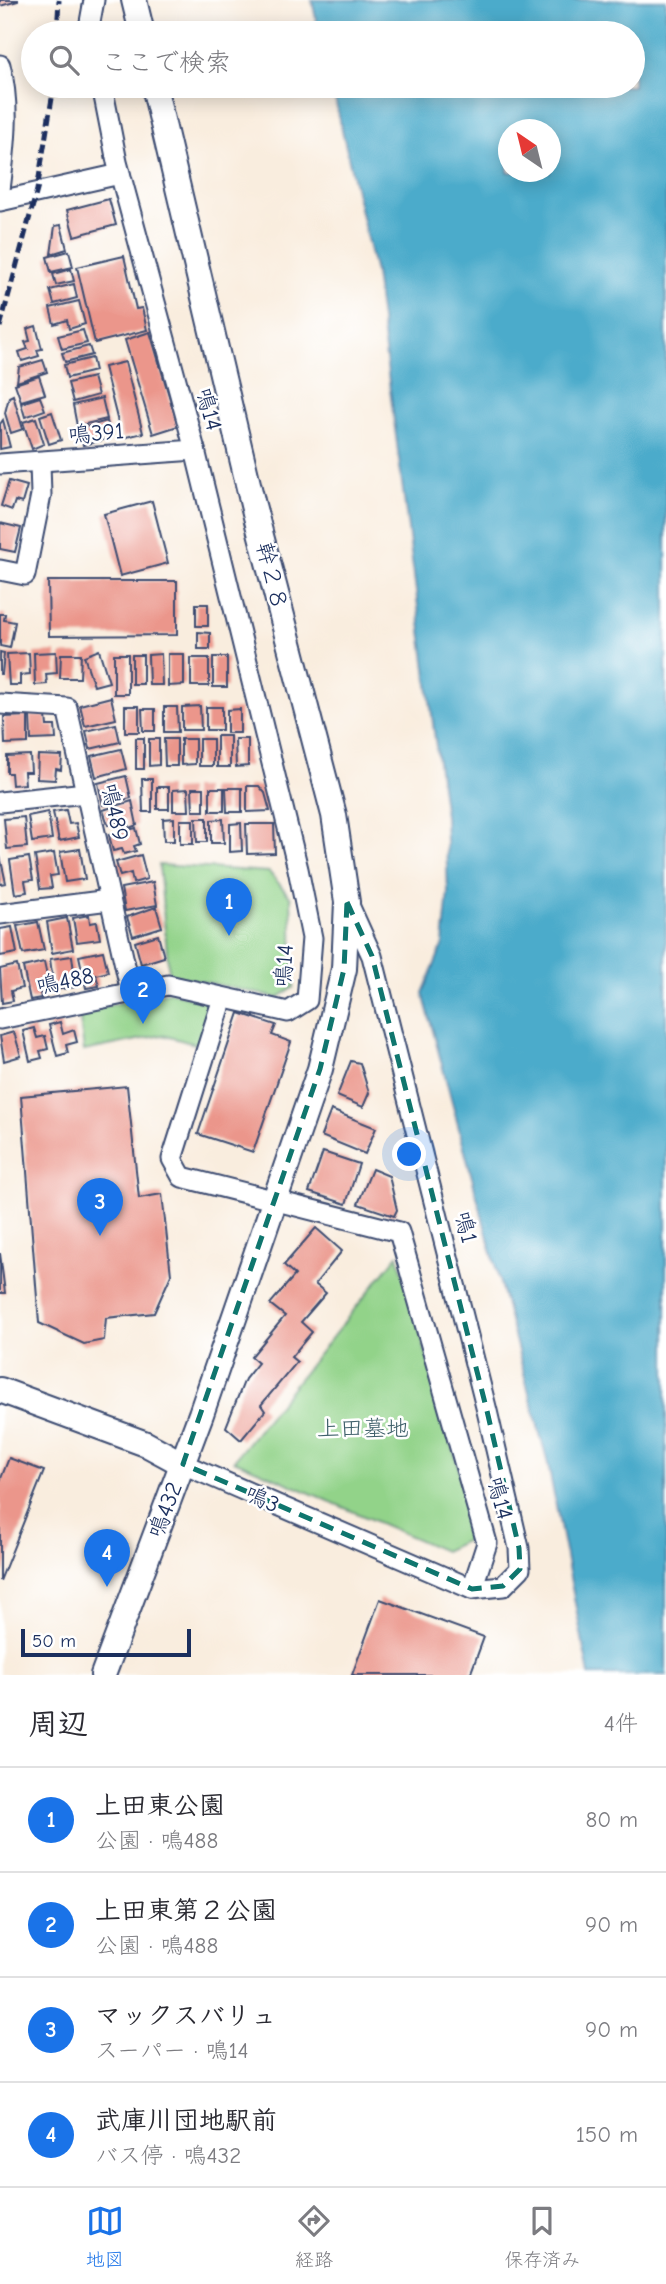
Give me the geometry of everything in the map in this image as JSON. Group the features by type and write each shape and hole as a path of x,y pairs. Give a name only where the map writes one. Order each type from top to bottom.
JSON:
{"street":[{"path":"90,21 94,0"},
{"path":"134,0 139,21"},
{"path":"0,65 7,91 7,133 0,190"},
{"name":"鳴14","path":"104,98 120,174 195,450 257,696 312,938 307,1000 288,1012 223,998 172,1159 182,1177 399,1232 487,1543 472,1589"},
{"name":"幹２８","path":"157,98 250,491 334,815 347,902 344,969 320,1069 277,1202"},
{"path":"0,201 120,174"},
{"name":"鳴391","path":"0,464 195,450"},
{"path":"0,570 25,575 41,495 40,463"},
{"name":"鳴489","path":"0,704 66,708 131,992"},
{"path":"0,802 86,793"},
{"path":"0,914 109,900"},
{"name":"鳴1","path":"347,902 376,970 519,1548 520,1569 503,1586 472,1589"},
{"name":"鳴488","path":"0,1019 168,985 223,998"},
{"name":"鳴432","path":"103,1675 183,1464 277,1202"},
{"name":"鳴3","path":"0,1390 146,1444 183,1464 472,1589"}],"highlighted area":[{"path":"347,902 372,956 519,1548 520,1569 503,1586 472,1589 183,1464 320,1069 344,969"}],"green space":[{"path":"159,865 269,872 291,898 294,987 278,998 169,974"},
{"path":"170,992 211,1003 199,1045 162,1035 84,1051 79,1012"},
{"name":"上田墓地","path":"398,1255 478,1535 444,1551 234,1460"}],"water":[{"path":"312,0 666,0 666,1675 589,1675 548,1464 423,993 443,944 448,892 445,816 375,273 335,98 645,98 645,21 316,21"}],"building":[{"path":"0,0 18,0 18,1 0,6"},
{"path":"109,199 116,225 74,236 67,210"},
{"path":"61,225 67,249 51,254 55,226"},
{"path":"69,251 73,267 51,272 47,257"},
{"path":"124,256 136,309 142,308 147,330 95,343 77,267"},
{"path":"71,269 74,281 56,285 53,274"},
{"path":"74,284 77,298 54,304 50,290"},
{"path":"79,301 85,324 69,329 67,320 54,324 50,308"},
{"path":"36,326 42,349 37,350 39,356 22,361 19,352 28,349 25,342 30,341 27,329"},
{"path":"83,330 87,343 62,349 58,336"},
{"path":"150,332 178,426 153,434 125,340"},
{"path":"89,346 92,355 65,362 62,353"},
{"path":"92,358 95,371 67,378 64,365"},
{"path":"43,360 47,372 17,382 19,367"},
{"path":"125,362 143,433 122,438 104,367"},
{"path":"39,376 45,394 21,401 15,384"},
{"path":"93,377 98,395 73,402 68,383"},
{"path":"13,395 23,429 11,433 5,413 9,397"},
{"path":"40,397 45,410 25,417 21,403"},
{"path":"102,398 107,419 77,426 73,405"},
{"path":"52,412 61,440 49,444 40,416"},
{"path":"36,418 44,444 32,449 23,422"},
{"path":"3,420 10,447 0,449 0,424"},
{"path":"107,421 111,438 83,445 79,429"},
{"path":"9,481 27,486 22,503 15,501 12,510 1,506"},
{"path":"152,501 168,563 120,576 104,514"},
{"path":"0,523 21,528 15,552 0,549"},
{"path":"48,581 177,581 177,635 49,636"},
{"path":"196,604 208,604 208,626 196,626"},
{"path":"0,614 5,614 4,620 15,622 10,648 0,646"},
{"path":"198,632 210,633 210,649 198,649"},
{"path":"99,650 109,682 94,686 84,656"},
{"path":"0,652 4,653 2,674 0,674"},
{"path":"56,652 57,673 46,674 47,684 35,685 34,653"},
{"path":"29,653 30,674 20,675 20,685 9,685 7,654"},
{"path":"61,654 81,654 80,678 60,678"},
{"path":"114,654 128,654 128,694 114,694"},
{"path":"161,654 162,685 149,685 148,655"},
{"path":"168,654 184,654 184,685 168,686"},
{"path":"132,655 143,655 143,684 132,684"},
{"path":"213,657 227,657 227,687 213,687"},
{"path":"191,658 209,658 209,686 191,686"},
{"path":"111,697 116,719 85,726 80,705"},
{"path":"125,706 139,706 139,732 125,732"},
{"path":"200,706 201,730 182,730 182,707"},
{"path":"164,707 177,707 178,732 164,732"},
{"path":"206,707 222,707 222,730 206,730"},
{"path":"142,709 155,709 155,731 143,731"},
{"path":"240,709 240,733 227,733 227,710"},
{"path":"28,716 28,743 5,744 4,717"},
{"path":"30,716 46,716 47,726 55,726 56,739 31,740"},
{"path":"116,724 120,742 90,749 86,731"},
{"path":"217,736 230,736 230,767 217,767"},
{"path":"136,738 144,738 144,769 136,769"},
{"path":"149,739 159,739 159,765 149,766"},
{"path":"164,739 177,739 177,766 165,766"},
{"path":"181,739 195,739 195,764 181,765"},
{"path":"199,739 213,739 213,766 199,766"},
{"path":"235,739 248,739 248,766 236,767"},
{"path":"121,749 126,769 96,777 91,756"},
{"path":"30,755 31,772 24,772 25,784 12,785 11,773 7,773 7,756"},
{"path":"38,755 62,756 61,770 56,769 55,780 37,779"},
{"path":"126,776 131,798 103,805 98,783"},
{"path":"142,779 152,779 152,812 143,812"},
{"path":"247,786 259,786 265,793 270,811 247,812"},
{"path":"157,787 169,787 169,809 157,809"},
{"path":"192,788 204,788 204,811 193,811"},
{"path":"210,788 224,788 224,811 210,811"},
{"path":"226,788 242,788 242,812 227,812"},
{"path":"188,789 189,811 173,811 173,790"},
{"path":"132,801 137,825 129,828 126,819 108,825 103,810"},
{"path":"66,810 69,824 76,823 79,837 59,841 53,812"},
{"path":"48,812 52,839 32,842 28,816"},
{"path":"24,817 27,847 7,849 4,819"},
{"path":"174,818 174,841 164,841 163,819"},
{"path":"196,818 207,818 207,842 197,842"},
{"path":"223,819 224,843 211,843 211,820"},
{"path":"180,820 193,820 193,844 180,844"},
{"path":"241,823 242,851 230,852 230,824"},
{"path":"246,824 274,824 275,853 247,854"},
{"path":"136,828 140,844 134,846 136,851 124,854 122,849 113,851 109,835"},
{"path":"80,849 85,879 65,882 60,852"},
{"path":"54,853 58,875 50,876 52,888 40,889 35,856"},
{"path":"141,855 147,879 133,883 131,873 120,876 116,862"},
{"path":"0,856 6,883 0,884"},
{"path":"29,857 33,880 25,881 27,892 15,894 10,860"},
{"path":"153,882 157,905 125,911 121,888"},
{"path":"156,907 162,927 133,936 127,917"},
{"path":"89,915 90,923 97,922 100,939 77,942 73,918"},
{"path":"67,918 73,949 52,953 47,922"},
{"path":"38,922 44,950 23,954 17,926"},
{"path":"12,927 17,953 0,956 0,929"},
{"path":"158,935 164,957 141,964 135,942"},
{"path":"103,951 108,972 96,975 99,986 86,988 79,956"},
{"path":"72,956 76,987 54,990 50,959"},
{"path":"44,962 49,985 39,987 41,998 30,1000 23,967"},
{"path":"17,965 22,988 11,991 13,1001 2,1003 0,969"},
{"path":"239,1013 276,1025 272,1035 291,1042 253,1152 198,1134"},
{"path":"60,1022 63,1034 74,1030 77,1042 66,1045 68,1053 57,1056 49,1025"},
{"path":"34,1028 37,1038 45,1036 48,1049 40,1051 42,1058 30,1061 23,1031"},
{"path":"14,1032 21,1056 4,1061 0,1036"},
{"path":"351,1061 360,1063 369,1093 363,1107 337,1096"},
{"path":"127,1086 139,1198 162,1194 171,1275 154,1313 106,1318 104,1340 84,1344 39,1323 21,1096"},
{"path":"331,1110 376,1128 365,1154 321,1136"},
{"path":"323,1152 359,1164 346,1204 309,1192"},
{"path":"372,1169 389,1176 397,1210 394,1216 358,1204"},
{"path":"316,1228 342,1251 315,1284 326,1293 301,1322 312,1332 291,1357 297,1362 261,1405 265,1411 241,1440 226,1427 245,1379 258,1363 251,1357 285,1316 270,1304 295,1275 284,1265"},
{"path":"0,1253 5,1293 0,1293"},
{"path":"9,1458 44,1471 0,1581 0,1481"},
{"path":"380,1599 484,1637 470,1675 352,1675"}],"railway":[{"path":"58,21 59,0"},
{"path":"0,327 37,190 52,98"}],"place":[{"name":"上田東公園","path":"229,936"},
{"name":"上田東第２公園","path":"143,1024"},
{"name":"マックスバリュ","path":"100,1236"},
{"name":"武庫川団地駅前","path":"107,1587"}]}
